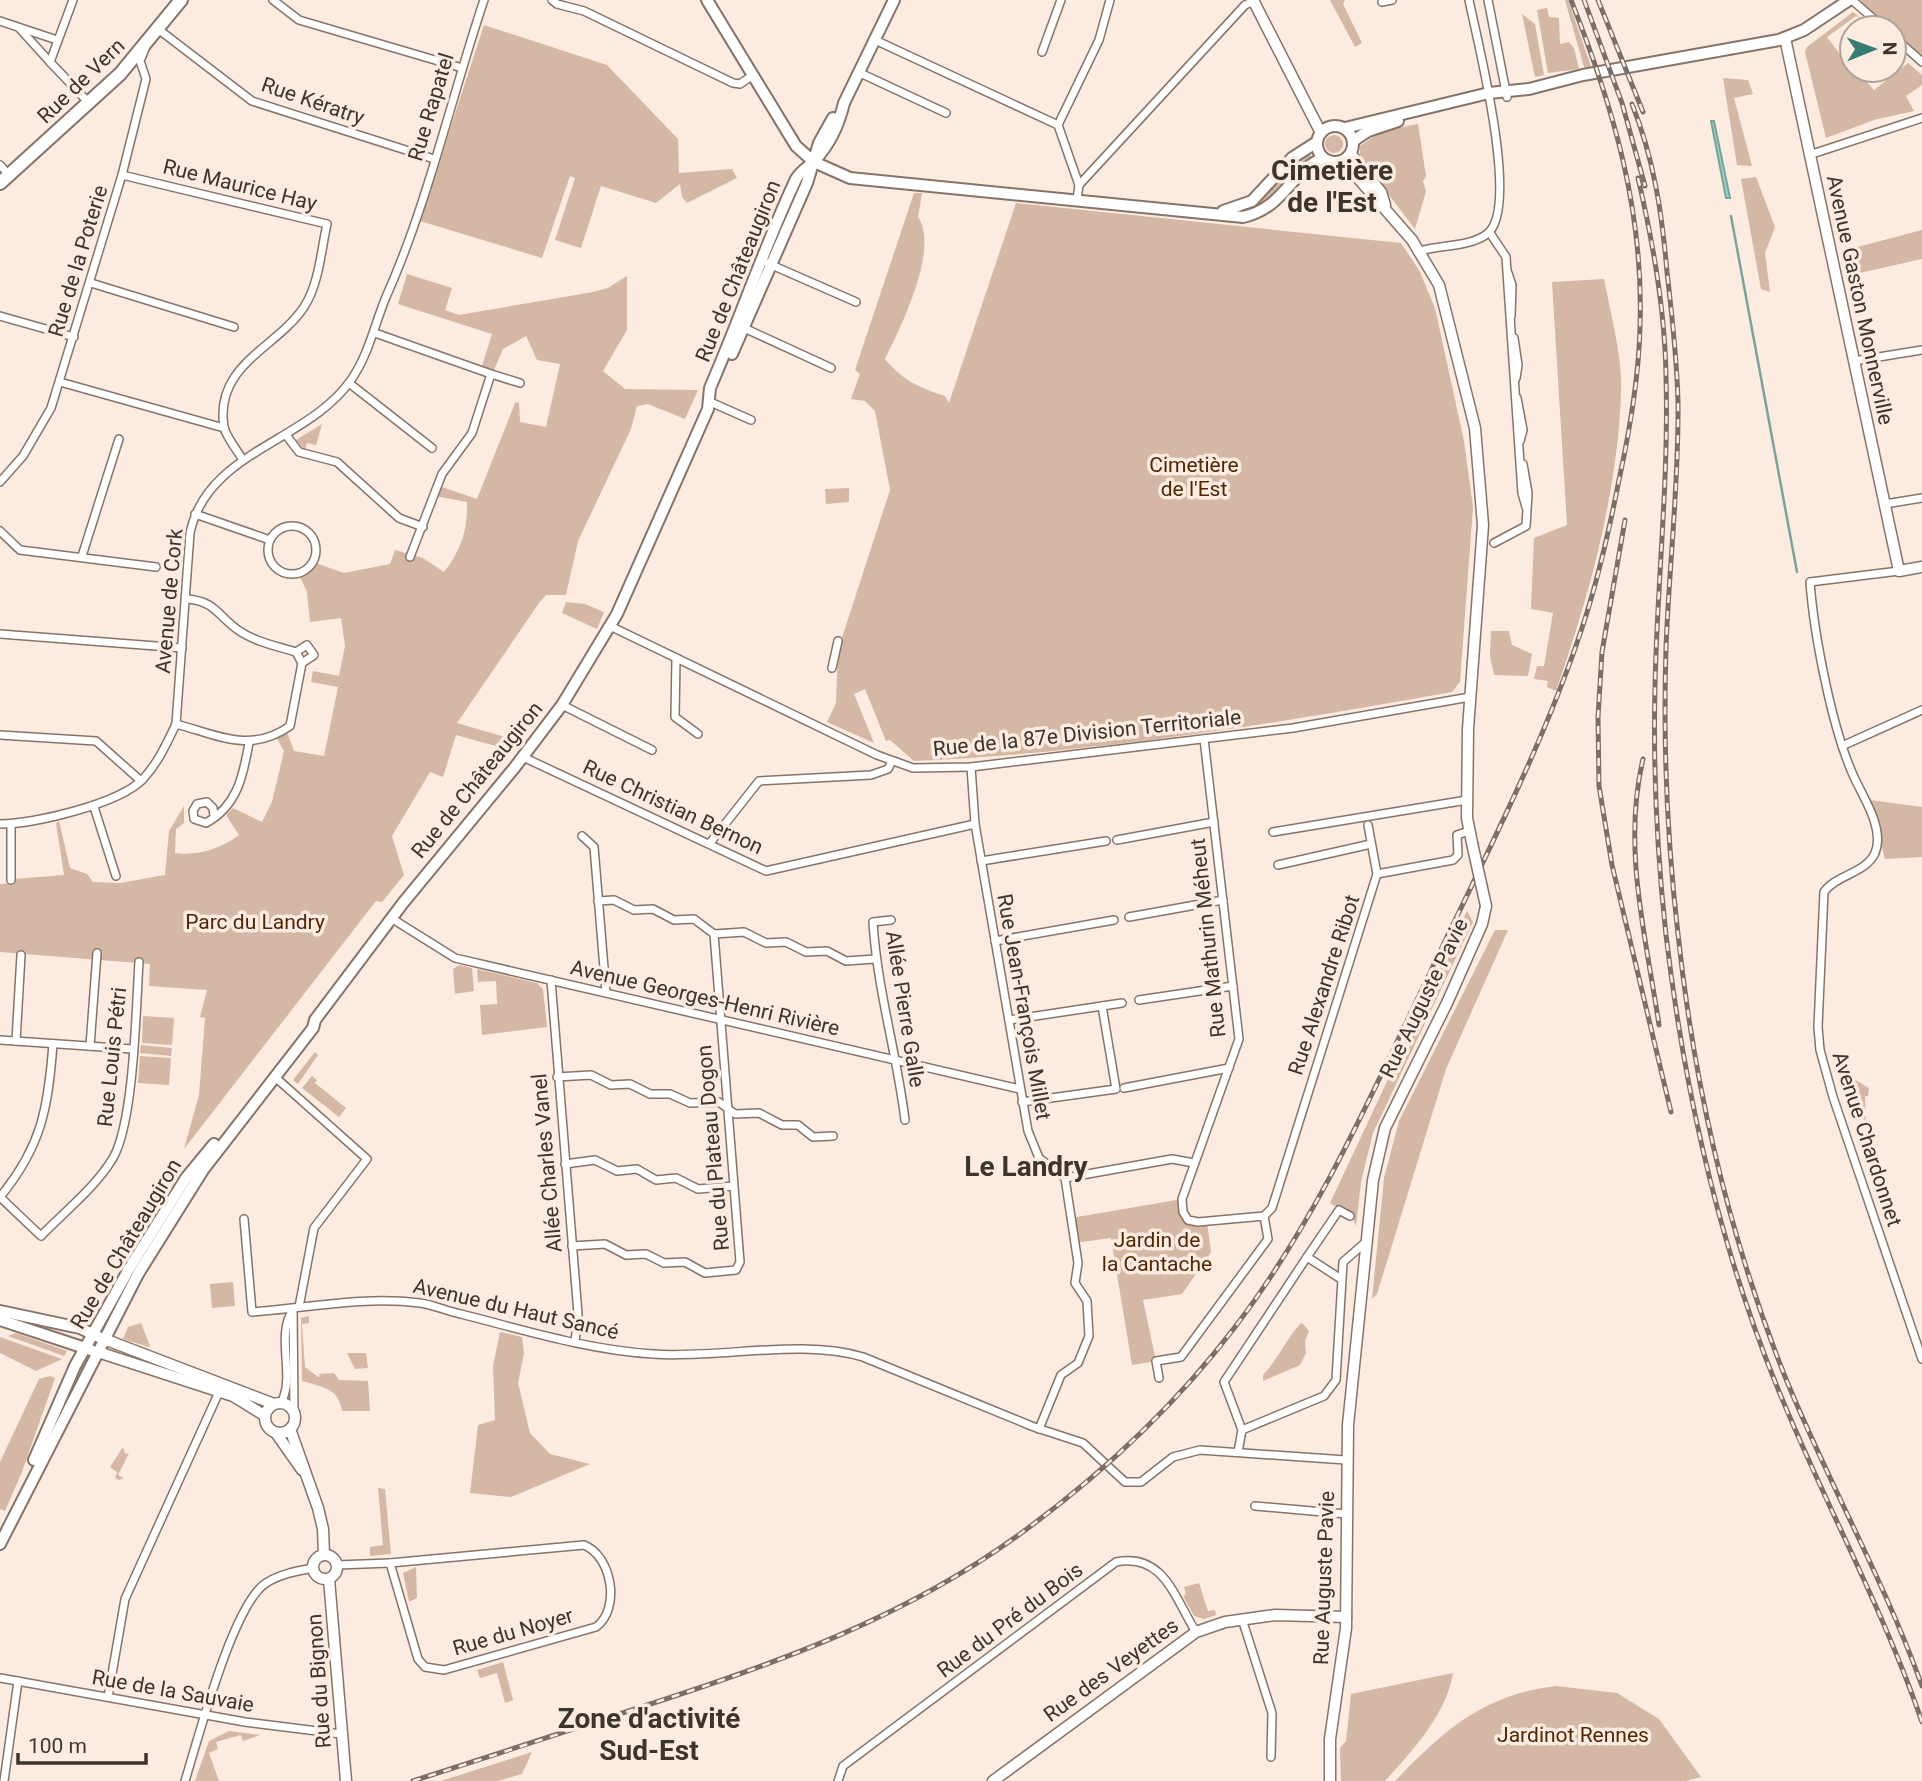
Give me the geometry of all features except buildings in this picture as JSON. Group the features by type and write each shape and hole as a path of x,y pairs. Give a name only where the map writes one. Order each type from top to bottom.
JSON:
{"main road":[{"name":"Rue de Vern","path":"3,174 120,74 181,0"},
{"path":"707,0 796,146 814,162 850,178 1243,217 1263,211 1280,198 1310,166 1323,158"},
{"name":"Rue de Châteaugiron","path":"0,1544 138,1274 193,1183 275,1077 391,918 523,757 562,705 610,626 705,417 708,401 715,393 799,174 814,162 819,143 844,103 894,0"},
{"path":"1206,212 1230,210 1247,204 1292,158 1329,127 1345,128 1595,74 1785,38 1816,22 1846,1"},
{"path":"1323,158 1331,162 1347,157 1353,141 1368,131 1489,97"},
{"path":"1345,128 1353,141"},
{"path":"1319,137 1323,158"},
{"name":"Rue de Châteaugiron","path":"14,1516 42,1439 85,1348 186,1178 308,1024 315,1020"},
{"path":"0,1311 80,1328 104,1339"},
{"path":"0,1320 97,1352"}],"street":[{"path":"50,62 73,0"},
{"path":"273,0 299,20 462,68"},
{"name":"Rue Rapatel","path":"413,225 484,0"},
{"path":"552,0 557,4 584,11 733,83 740,84 753,75"},
{"path":"1042,52 1061,0"},
{"path":"1077,199 1079,185 1058,125 1099,40 1110,0"},
{"path":"1382,2 1392,0"},
{"path":"1420,251 1479,239 1490,233 1497,219 1501,177 1489,97 1469,0"},
{"path":"1488,0 1507,94"},
{"path":"1079,185 1245,5 1253,1 1319,137"},
{"path":"1846,1 1864,14"},
{"path":"0,21 57,40"},
{"path":"19,29 89,103"},
{"name":"Rue Kératry","path":"154,33 252,101 434,159"},
{"name":"Rue de la Poterie","path":"0,482 35,438 51,408 60,382 122,175 146,79 140,61 154,33"},
{"name":"Avenue Gaston Monnerville","path":"1785,38 1899,570"},
{"path":"875,40 1058,125"},
{"path":"1908,50 1922,62"},
{"path":"858,72 946,113"},
{"path":"1809,155 1922,118"},
{"name":"Rue Auguste Pavie","path":"1330,1781 1330,1739 1346,1617 1346,1460 1373,1180 1385,1128 1447,1003 1482,924 1486,906 1469,831 1467,800 1483,525 1479,455 1446,303 1420,251 1347,157"},
{"name":"Rue Maurice Hay","path":"122,175 327,224 309,298 302,310 241,366 227,393 224,428"},
{"name":"Avenue de Cork","path":"0,824 94,807 141,781 163,751 176,724 188,599 190,533 195,514 212,488 243,460 323,410 349,383 375,333 413,225"},
{"path":"1490,233 1506,257 1516,410 1527,483 1524,527 1494,543"},
{"path":"766,262 856,302"},
{"path":"90,283 234,327"},
{"path":"0,316 74,337"},
{"path":"739,326 831,368"},
{"path":"375,333 520,383"},
{"path":"1854,361 1922,350"},
{"path":"411,557 442,474 471,433 491,374"},
{"path":"60,382 224,428 243,460"},
{"path":"349,383 432,448"},
{"path":"708,401 751,420"},
{"path":"286,435 299,452 337,462 399,518 423,527"},
{"path":"82,556 119,439"},
{"path":"1885,504 1922,498"},
{"path":"195,514 270,540"},
{"path":"283,528 300,528 313,540 313,560 307,569 296,574 281,572 270,559 270,540 283,528"},
{"path":"0,531 20,550 156,567"},
{"path":"1899,570 1922,567"},
{"name":"Avenue Chardonnet","path":"1899,570 1810,582 1815,622 1842,746 1870,812 1876,847 1869,861 1830,885 1824,892 1818,1003 1820,1050 1833,1097 1922,1359"},
{"path":"176,724 249,743 279,733 290,726 302,663 296,652 260,641 238,630 207,601 188,599"},
{"name":"Rue de la 87e Division Territoriale","path":"610,626 892,761 914,768 971,767 1293,728 1471,697"},
{"path":"0,634 182,648"},
{"path":"832,668 838,641"},
{"path":"296,652 307,645 314,655 302,663"},
{"path":"676,658 676,717 698,734"},
{"path":"562,705 652,750"},
{"path":"1842,746 1922,710"},
{"path":"0,735 96,741 141,781"},
{"name":"Rue Mathurin Méheut","path":"1204,739 1239,1039 1182,1199 1183,1212 1188,1220 1207,1222 1264,1216"},
{"path":"214,816 232,802 243,777 249,743"},
{"name":"Rue Christian Bernon","path":"523,757 766,871 975,824"},
{"path":"710,843 759,781 871,775 888,769 892,761"},
{"name":"Rue Jean-François Millet","path":"971,767 975,824 1032,1146 1049,1167 1065,1178"},
{"path":"1273,832 1467,800"},
{"path":"94,807 116,876"},
{"path":"1118,840 1214,822"},
{"path":"10,824 10,880"},
{"path":"1368,825 1377,874"},
{"name":"Rue Alexandre Ribot","path":"1264,1216 1272,1208 1377,874 1453,860 1458,855 1457,835 1469,831"},
{"path":"582,836 594,848 606,992"},
{"path":"981,861 1106,841"},
{"path":"1278,865 1371,845"},
{"path":"598,901 614,900 634,910 653,909 674,920 694,919 714,934 744,932 766,943 786,942 806,952 827,951 846,961 876,959"},
{"path":"1129,917 1223,900"},
{"name":"Avenue Georges-Henri Rivière","path":"391,918 455,958 898,1063 1020,1089"},
{"name":"Allée Pierre Galle","path":"891,920 873,922 876,959 898,1063 905,1121"},
{"path":"995,941 1114,920"},
{"name":"Rue du Plateau Dogon","path":"572,1246 605,1244 626,1255 646,1254 664,1264 685,1262 705,1273 736,1270 740,1262 714,934"},
{"path":"90,1046 97,953"},
{"path":"16,1041 21,955"},
{"name":"Rue Louis Pétri","path":"0,1197 41,1236 115,1156 124,1125 139,962"},
{"name":"Allée Charles Vanel","path":"551,980 578,1314 575,1342"},
{"path":"1139,1000 1233,986"},
{"path":"1009,1020 1122,1003"},
{"path":"1023,1102 1116,1089 1102,1006"},
{"path":"0,1040 132,1049"},
{"path":"0,1197 29,1158 38,1137 48,1100 53,1044"},
{"path":"1124,1087 1229,1068"},
{"path":"557,1077 591,1075 611,1085 630,1084 650,1094 670,1094 690,1103 719,1102 735,1114 759,1114 782,1125 798,1125 813,1138 833,1136"},
{"path":"275,1077 367,1159 314,1228 296,1308 295,1421 290,1429 276,1433"},
{"path":"1039,1429 1062,1375 1078,1363 1089,1336 1087,1301 1075,1283 1078,1263 1065,1178 1172,1159 1194,1163"},
{"path":"565,1164 596,1160 617,1171 637,1169 656,1180 676,1178 698,1189 733,1186"},
{"path":"1346,1460 1238,1452 1242,1430 1224,1382 1339,1210 1350,1216"},
{"path":"1159,1378 1156,1361 1181,1357 1268,1239 1264,1216"},
{"name":"Avenue du Haut Sancé","path":"244,1219 252,1312 384,1299 424,1304 575,1342 631,1352 684,1356 818,1348 841,1351 863,1357 1090,1447 1119,1479 1128,1483 1141,1482 1173,1457 1183,1453 1200,1450 1238,1452"},
{"path":"1242,1430 1324,1396 1336,1380 1343,1262 1367,1241"},
{"path":"1307,1257 1341,1279"},
{"path":"264,1415 278,1404 286,1389 288,1322 296,1308"},
{"path":"104,1339 294,1412"},
{"path":"97,1352 243,1400 264,1415 267,1426 276,1433 309,1482"},
{"path":"108,1697 125,1598 219,1392"},
{"path":"290,1429 323,1529 324,1555"},
{"path":"1255,1506 1346,1514"},
{"name":"Rue du Noyer","path":"337,1564 390,1563 584,1545 598,1553 604,1561 611,1604 606,1618 596,1627 435,1670 425,1667 418,1659 390,1563"},
{"path":"330,1579 320,1579 313,1568 315,1560 324,1555 337,1564"},
{"name":"Rue du Pré du Bois","path":"838,1781 843,1766 1116,1562 1147,1563 1158,1570 1195,1632"},
{"name":"Rue du Bignon","path":"337,1564 337,1572 330,1579 346,1781"},
{"path":"185,1781 204,1715 238,1622 250,1599 266,1583 289,1573 313,1568"},
{"name":"Rue des Veyettes","path":"993,1781 1195,1632 1242,1619 1275,1615 1346,1617"},
{"path":"1242,1619 1272,1713 1271,1757"},
{"name":"Rue de la Sauvaie","path":"0,1678 204,1715 341,1734"},
{"path":"4,1781 18,1681"}],"green space":[{"path":"1330,0 1345,0 1343,4 1362,43 1355,47"},
{"path":"1565,0 1568,0 1592,69 1584,67"},
{"path":"1922,0 1922,59 1908,47 1908,14 1875,14 1860,2"},
{"path":"1547,8 1549,17 1559,18 1560,44 1569,42 1574,48 1579,69 1548,73 1537,10"},
{"path":"1522,14 1535,24 1544,75 1535,77"},
{"path":"1838,23 1838,29 1827,37 1838,52 1838,84 1869,84 1874,90 1882,84 1908,84 1908,63 1922,75 1922,85 1906,96 1914,111 1874,120 1826,138 1805,52 1807,47"},
{"path":"484,25 607,65 678,139 679,173 732,169 737,178 687,203 682,197 680,184 656,203 601,186 581,248 555,240 575,178 570,176 542,258 420,221"},
{"path":"1723,78 1748,80 1753,94 1734,98 1752,166 1737,165"},
{"path":"1418,124 1426,191 1415,229 1360,157 1360,146 1381,131"},
{"path":"1330,135 1338,135 1343,144 1341,151 1330,153 1325,148 1325,140"},
{"path":"1308,150 1312,159 1267,203 1242,213 1262,199 1293,161"},
{"path":"1756,177 1775,227 1765,253 1770,292 1761,289 1741,179"},
{"name":"Cimetière de l'Est","path":"914,193 922,193 918,217 924,231 921,268 908,309 885,359 905,378 945,396 949,403 1016,203 1401,243 1419,270 1435,308 1464,441 1473,507 1460,682 1452,692 1184,736 1049,751 914,761 890,740 886,741 865,689 854,694 874,743 827,722 836,703 838,650 890,490 875,411 865,401 851,399 860,374 855,370"},
{"path":"1922,230 1922,259 1855,274 1850,249"},
{"name":"Parc du Landry","path":"407,274 452,288 445,310 459,315 593,292 608,288 627,276 627,330 603,371 625,389 698,390 685,419 648,404 637,406 631,429 578,541 566,595 546,595 539,603 457,723 519,741 510,750 456,735 443,777 430,772 392,836 404,875 382,902 376,901 184,1149 199,1095 205,1018 200,1017 207,990 149,986 150,964 0,952 0,884 13,883 14,879 64,875 56,823 59,821 70,868 87,874 93,882 120,883 165,875 169,831 184,806 184,823 176,829 175,853 209,850 239,835 226,815 233,808 262,822 272,802 284,751 276,737 287,732 294,751 324,756 338,687 311,682 313,671 339,676 345,646 341,618 310,622 307,592 299,575 313,562 344,573 390,564 395,550 423,558 444,572 462,539 467,502 435,496 439,486 477,499 515,403 519,402 520,422 546,427 560,364 537,360 526,336 503,349 494,370 482,366 492,334 398,304"},
{"path":"1604,279 1616,337 1621,381 1614,470 1590,582 1556,691 1547,687 1548,681 1534,679 1537,666 1544,666 1553,613 1531,609 1534,538 1567,525 1552,282"},
{"path":"322,424 316,445 307,443 305,450 296,440"},
{"path":"849,488 849,502 826,504 825,489"},
{"path":"566,602 585,604 604,612 597,629 562,613"},
{"path":"1491,631 1509,631 1512,645 1532,654 1528,676 1494,675 1490,656"},
{"path":"1870,800 1922,807 1922,857 1885,859"},
{"path":"1467,911 1473,922 1373,1133 1361,1182 1356,1226 1352,1216 1330,1203"},
{"path":"1495,930 1508,930 1446,1069 1377,1294 1372,1299 1384,1178 1399,1121"},
{"path":"459,965 472,968 474,991 455,994 453,969"},
{"path":"477,969 537,983 543,989 547,1027 482,1035 480,1005 497,1004 496,981 478,982"},
{"path":"143,1016 174,1018 172,1045 142,1043"},
{"path":"141,1045 172,1048 171,1056 140,1053"},
{"path":"315,1052 318,1055 298,1084 293,1080"},
{"path":"140,1056 171,1058 169,1085 138,1083"},
{"path":"312,1076 317,1080 315,1083 346,1108 339,1117 302,1088"},
{"path":"1852,1078 1869,1088 1868,1096 1865,1096 1866,1124 1854,1096"},
{"name":"Jardin de la Cantache","path":"1182,1199 1188,1220 1207,1222 1211,1252 1182,1294 1143,1300 1156,1361 1132,1365 1111,1238 1075,1243 1071,1218"},
{"path":"233,1282 235,1306 212,1308 210,1284"},
{"path":"309,1316 309,1323 302,1324 305,1367 318,1377 321,1376 318,1374 334,1373 339,1380 368,1381 370,1411 342,1411 333,1393 302,1381 301,1318"},
{"path":"141,1323 149,1347 123,1339 128,1327"},
{"path":"1302,1323 1309,1331 1305,1341 1306,1353 1300,1365 1263,1381 1263,1375"},
{"path":"500,1332 522,1337 524,1353 518,1383 530,1433 550,1454 590,1464 511,1497 470,1493 478,1425 495,1420 493,1366"},
{"path":"16,1333 67,1351 64,1356 8,1336"},
{"path":"0,1337 62,1359 36,1371 0,1353"},
{"path":"347,1353 366,1353 368,1368 355,1369"},
{"path":"50,1376 55,1378 22,1472 5,1511 0,1509 0,1462 39,1379"},
{"path":"123,1447 125,1454 129,1453 118,1475 124,1478 119,1480 115,1478 117,1472 110,1467"},
{"path":"378,1488 385,1489 391,1554 370,1556 370,1547 383,1545"},
{"path":"416,1567 417,1598 409,1602 403,1573"},
{"path":"1199,1583 1208,1611 1215,1610 1216,1615 1204,1619 1194,1616 1183,1596 1186,1594 1184,1587"},
{"path":"503,1662 513,1700 505,1703 497,1673 480,1678 477,1670"},
{"name":"Jardinot Rennes","path":"1453,1673 1436,1717 1385,1781 1341,1781 1340,1748 1346,1741 1351,1694"},
{"name":"Jardinot Rennes","path":"1556,1686 1617,1693 1659,1719 1701,1777 1686,1781 1395,1781 1431,1746 1466,1718 1507,1697"},
{"path":"229,1731 260,1735 243,1741 241,1735 216,1742 218,1749 209,1753 219,1781 195,1781 209,1741"},
{"path":"532,1752 522,1774 498,1781 441,1781"}],"water":[{"path":"1711,121 1714,121 1730,198 1726,198"}],"waterway":[{"path":"1731,216 1797,572"}],"railway":[{"path":"413,1781 691,1691 789,1656 885,1614 976,1564 1050,1511 1135,1438 1212,1356 1264,1287 1340,1159 1509,808 1565,676 1603,556 1633,403 1638,365 1640,283 1637,241 1623,160 1600,79 1571,0"},
{"path":"1584,0 1622,103 1645,186"},
{"path":"1598,0 1643,112"},
{"path":"1632,104 1646,145 1660,207 1677,369 1678,433 1666,648 1666,755 1674,898 1685,991 1704,1104 1747,1271 1786,1379 1891,1608 1922,1686"},
{"path":"1638,178 1657,276 1665,351 1666,454 1655,718 1658,842 1666,935 1693,1107 1720,1219 1755,1330 1794,1427 1889,1636 1922,1722"},
{"path":"1625,520 1602,652 1598,717 1599,786 1612,865 1671,1112"},
{"path":"1643,759 1637,792 1635,859 1659,1025"}],"district":[{"name":"Cimetière de l'Est","path":"1332,186"},
{"name":"Le Landry","path":"1026,1166"},
{"name":"Zone d'activité Sud-Est","path":"649,1734"}]}
